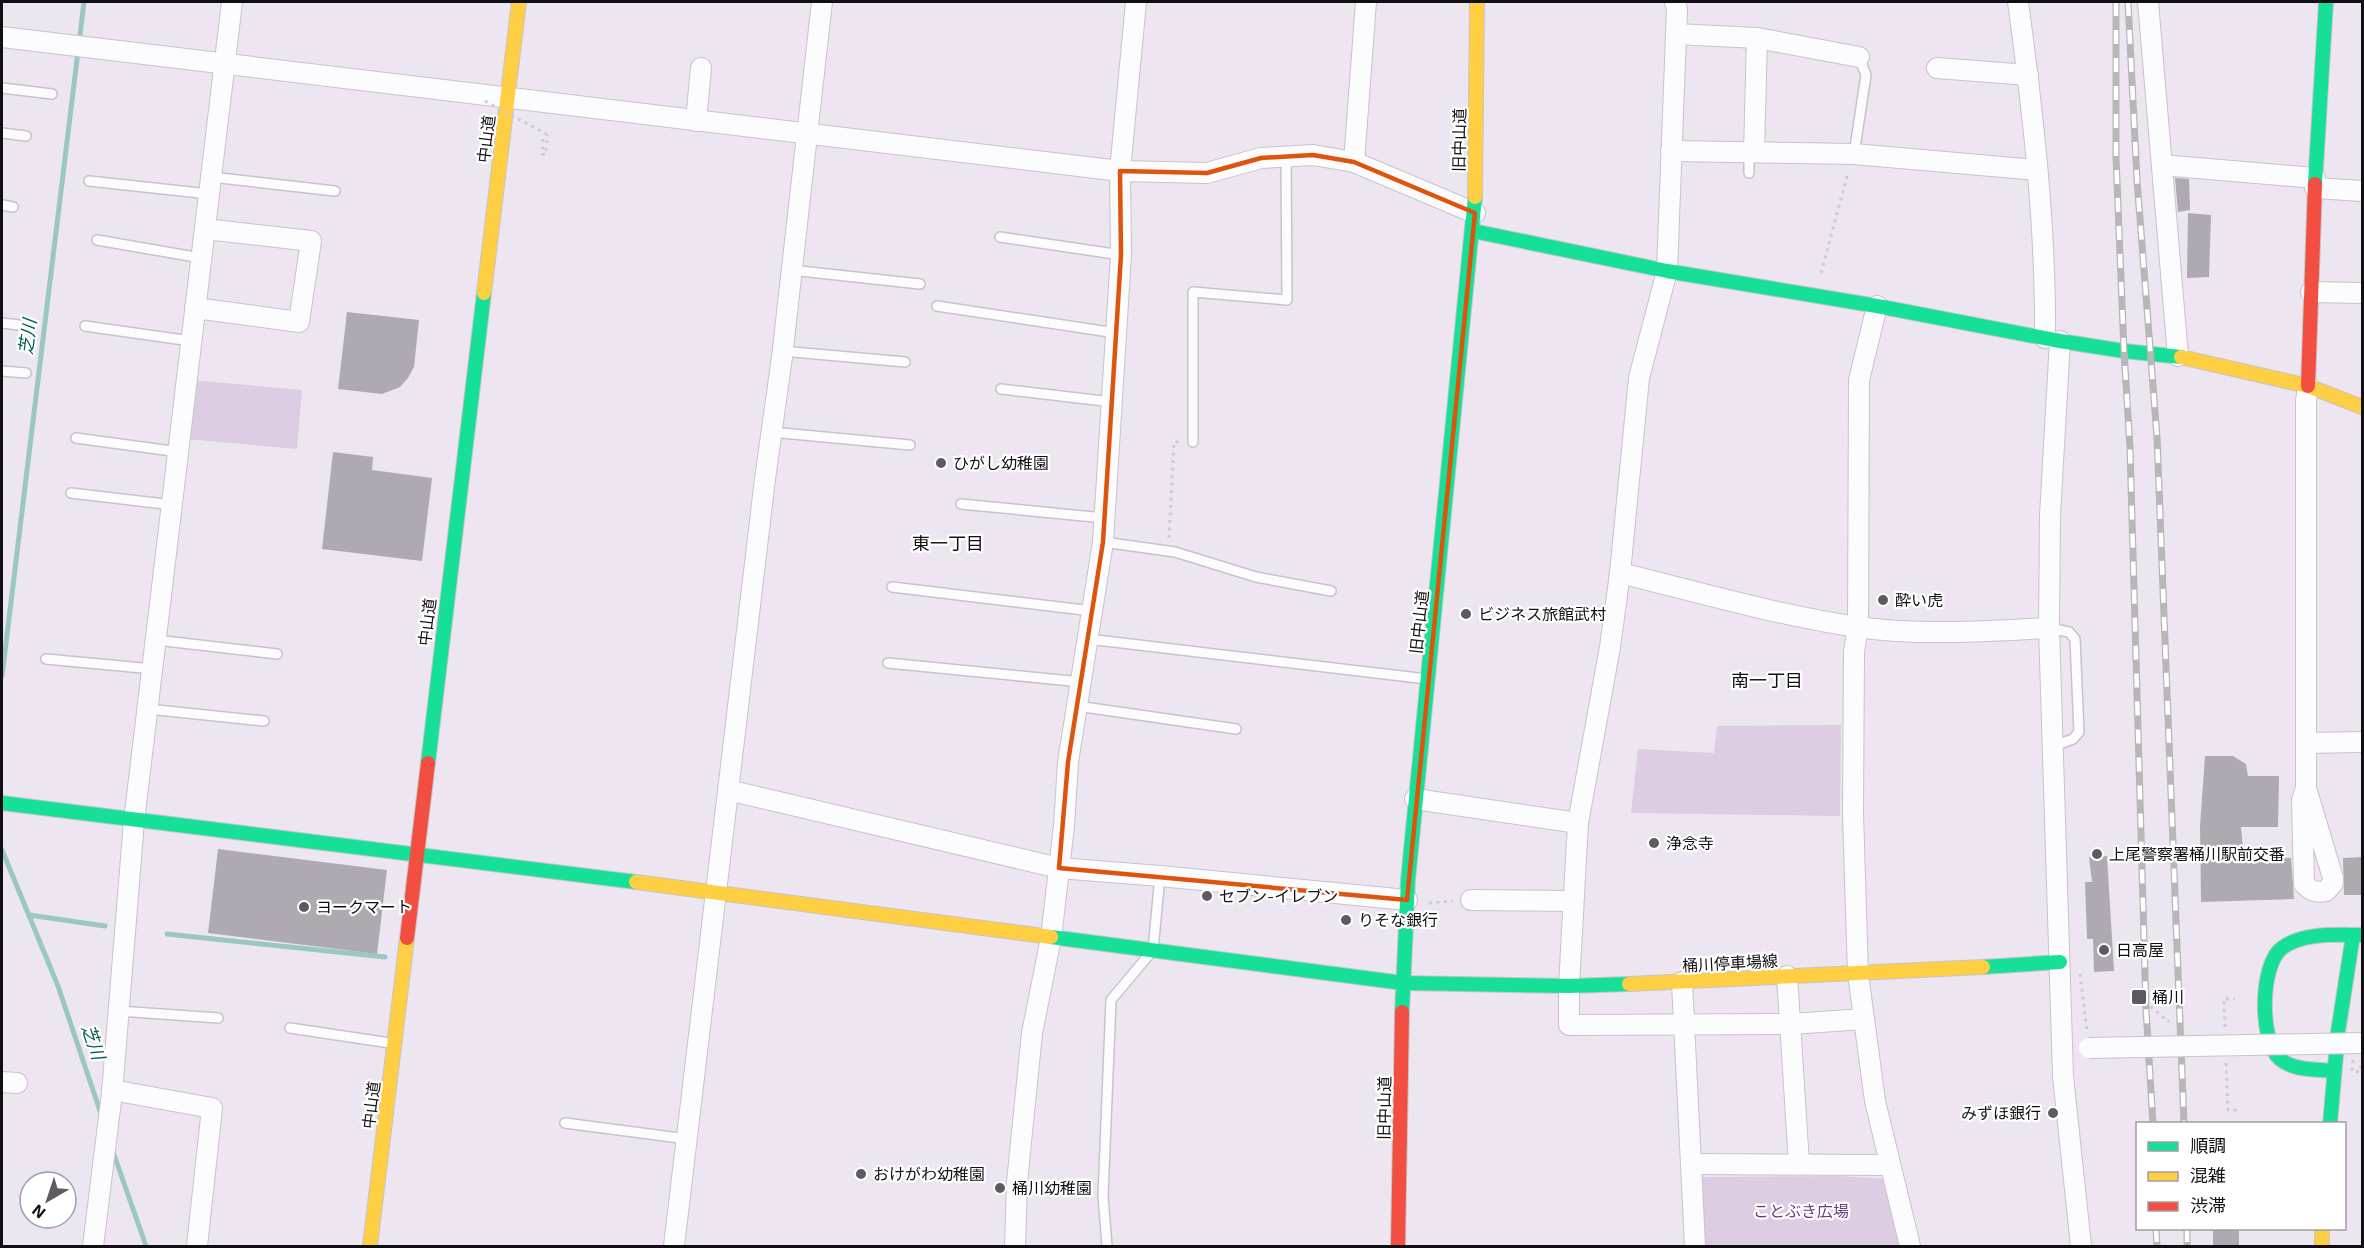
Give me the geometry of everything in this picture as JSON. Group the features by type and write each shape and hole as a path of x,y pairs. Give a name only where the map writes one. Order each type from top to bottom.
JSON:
{"main road":[{"name":"中山道","path":"370,1246 416,854 521,99 519,2"},
{"name":"旧中山道","path":"1398,1246 1402,983 1407,902 1415,799 1429,680 1474,222 1477,2"},
{"path":"2308,386 2315,183 2326,2"},
{"path":"1474,222 1667,271 1815,295 2124,351 2178,356 2308,386 2362,407"},
{"name":"桶川停車場線","path":"2,803 134,821 438,856 1402,983 1569,986 1858,974 2060,962"},
{"path":"2330,1122 2333,1071 2358,935 2317,936 2288,946 2276,954 2268,967 2266,984 2270,1044 2275,1054 2282,1061 2295,1066 2333,1071"},
{"path":"2322,1230 2322,1246"}],"street":[{"path":"93,1246 112,1092 134,821 232,2"},
{"path":"674,1246 822,2"},
{"path":"1015,1246 1017,1182 1032,1033 1051,938 1068,762 1103,542 1121,255 1120,171 1136,2"},
{"path":"1354,162 1366,2"},
{"path":"1675,2 1677,9 1667,271 1639,378 1620,573 1610,647 1578,823 1569,1025 1791,1024 1864,1019"},
{"path":"2018,2 2028,75 2046,295 2053,339 2049,628 2055,746 2063,1076 2082,1246"},
{"path":"2148,2 2178,356"},
{"path":"1676,34 1756,38 1859,57"},
{"path":"2,37 1120,171 1207,173 1261,158 1313,155 1354,162 1474,222"},
{"path":"1751,152 1756,38"},
{"path":"696,121 701,68"},
{"path":"1937,68 2028,75"},
{"path":"1671,151 1854,154 2037,170"},
{"path":"2162,165 2362,190"},
{"path":"195,308 299,322 311,241 205,229"},
{"path":"2311,292 2362,292"},
{"path":"1877,306 1859,380 1858,627 1854,651 1852,813 1858,974 1875,1101 1911,1246"},
{"path":"2306,788 2306,401 2308,386"},
{"path":"1620,573 1808,618 1858,627 1927,633 2049,628"},
{"path":"2306,743 2362,742"},
{"path":"728,790 1059,868 1160,876 1407,902"},
{"path":"1415,799 1578,823"},
{"path":"1471,900 1573,900"},
{"path":"1788,976 1799,1164"},
{"path":"1682,982 1695,1246"},
{"path":"2089,1048 2246,1053 2362,1042"},
{"path":"112,1092 212,1107 197,1246"},
{"path":"1691,1164 1890,1165"}],"lane":[{"path":"1854,154 1866,75 1859,57"},
{"path":"2,88 52,94"},
{"path":"2,133 26,136"},
{"path":"1749,173 1751,152"},
{"path":"1193,442 1193,292 1287,300 1286,157"},
{"path":"88,181 335,191"},
{"path":"2,206 14,207"},
{"path":"1000,237 1121,255"},
{"path":"97,240 201,258"},
{"path":"791,270 920,284"},
{"path":"937,306 1116,333"},
{"path":"2,322 28,326"},
{"path":"85,326 191,341"},
{"path":"782,351 905,362"},
{"path":"2,371 26,374"},
{"path":"1001,389 1112,402"},
{"path":"771,432 910,445"},
{"path":"76,438 179,452"},
{"path":"72,493 173,505"},
{"path":"961,504 1104,519"},
{"path":"1103,542 1169,551 1256,577 1332,591"},
{"path":"892,587 1092,611"},
{"path":"1088,639 1429,680"},
{"path":"156,640 277,654"},
{"path":"46,659 153,669"},
{"path":"888,663 1081,682"},
{"path":"1077,706 1236,729"},
{"path":"148,709 264,721"},
{"path":"1107,1246 1103,1196 1111,1000 1153,950 1160,876"},
{"path":"118,1011 218,1018"},
{"path":"290,1028 395,1043"},
{"path":"566,1123 687,1139"}],"path":[{"path":"485,101 548,135 545,155 542,154 543,139"},
{"path":"1815,295 1854,154"},
{"path":"1169,551 1174,442 1193,442"},
{"path":"1407,902 1471,900"},
{"path":"2081,974 2089,1048"},
{"path":"2139,997 2169,1022"},
{"path":"2224,999 2235,999"},
{"path":"2228,1110 2239,1110"},
{"path":"1017,1182 1103,1196"}],"highlighted area":[{"path":"1313,155 1354,162 1475,213 1407,900 1059,868 1068,762 1103,542 1121,255 1120,171 1207,173 1261,158"}],"green space":[{"path":"191,380 302,390 297,449 186,439"},
{"path":"1841,725 1840,816 1631,813 1638,749 1714,753 1717,726"},
{"name":"ことぶき広場","path":"1840,1176 1888,1179 1903,1246 1698,1246 1699,1177"}],"building":[{"path":"2175,178 2189,179 2190,210 2178,212"},
{"path":"2188,213 2211,215 2209,277 2187,278"},
{"path":"347,312 419,320 414,367 400,387 382,394 338,389"},
{"path":"333,452 373,457 372,470 432,478 422,561 322,549"},
{"path":"2205,756 2233,756 2246,764 2248,776 2279,776 2278,827 2241,827 2244,859 2291,858 2294,899 2201,902 2200,826"},
{"path":"218,849 387,870 377,954 208,933"},
{"path":"2107,856 2114,971 2094,972 2093,939 2087,939 2085,882 2092,882 2089,857"},
{"path":"2362,857 2362,895 2344,895 2343,858"},
{"path":"2213,1230 2239,1230 2239,1246 2213,1246"}],"waterway":[{"name":"芝川","path":"2,676 84,2"},
{"name":"芝川","path":"2,850 58,986 102,1117"},
{"path":"29,915 105,926"},
{"path":"167,934 385,957"},
{"name":"芝川","path":"112,1149 146,1246"}],"railway":[{"path":"2116,2 2116,157 2130,448 2146,1009 2153,1122"},
{"path":"2128,2 2137,180 2157,437 2184,1122"},
{"path":"2156,1230 2157,1246"},
{"path":"2187,1230 2187,1246"}],"traffic: fast":[{"path":"2315,184 2326,2"},
{"path":"1402,1012 1408,880 1475,197"},
{"path":"1473,231 1667,271 1877,306 2060,341 2181,357"},
{"path":"428,763 484,293"},
{"path":"2,803 636,882"},
{"path":"2333,1071 2292,1066 2280,1059 2273,1050 2268,1036 2265,1003 2269,970 2282,948 2300,939 2331,935 2362,935"},
{"path":"2330,1122 2338,1032 2353,935"},
{"path":"1051,937 1403,983 1569,986 1629,984"},
{"path":"1983,967 2060,962"}],"traffic: slow":[{"path":"484,293 519,2"},
{"path":"1475,197 1477,2"},
{"path":"2181,357 2308,386 2362,407"},
{"path":"636,882 1051,937"},
{"path":"370,1246 407,938"},
{"path":"1629,984 1983,967"},
{"path":"2322,1230 2322,1246"}],"traffic: jam":[{"path":"2308,386 2315,184"},
{"path":"407,938 428,763"},
{"path":"1398,1246 1402,1012"}],"place":[{"name":"ひがし幼稚園","path":"941,463"},
{"name":"酔い虎","path":"1883,600"},
{"name":"ビジネス旅館武村","path":"1466,614"},
{"name":"浄念寺","path":"1654,843"},
{"name":"上尾警察署桶川駅前交番","path":"2097,854"},
{"name":"セブン-イレブン","path":"1207,896"},
{"name":"ヨークマート","path":"304,907"},
{"name":"りそな銀行","path":"1346,920"},
{"name":"日高屋","path":"2104,950"},
{"name":"桶川","path":"2139,997"},
{"name":"みずほ銀行","path":"2053,1113"},
{"name":"おけがわ幼稚園","path":"861,1174"},
{"name":"桶川幼稚園","path":"1000,1188"}],"district":[{"name":"東一丁目","path":"948,544"},
{"name":"南一丁目","path":"1767,681"}]}
